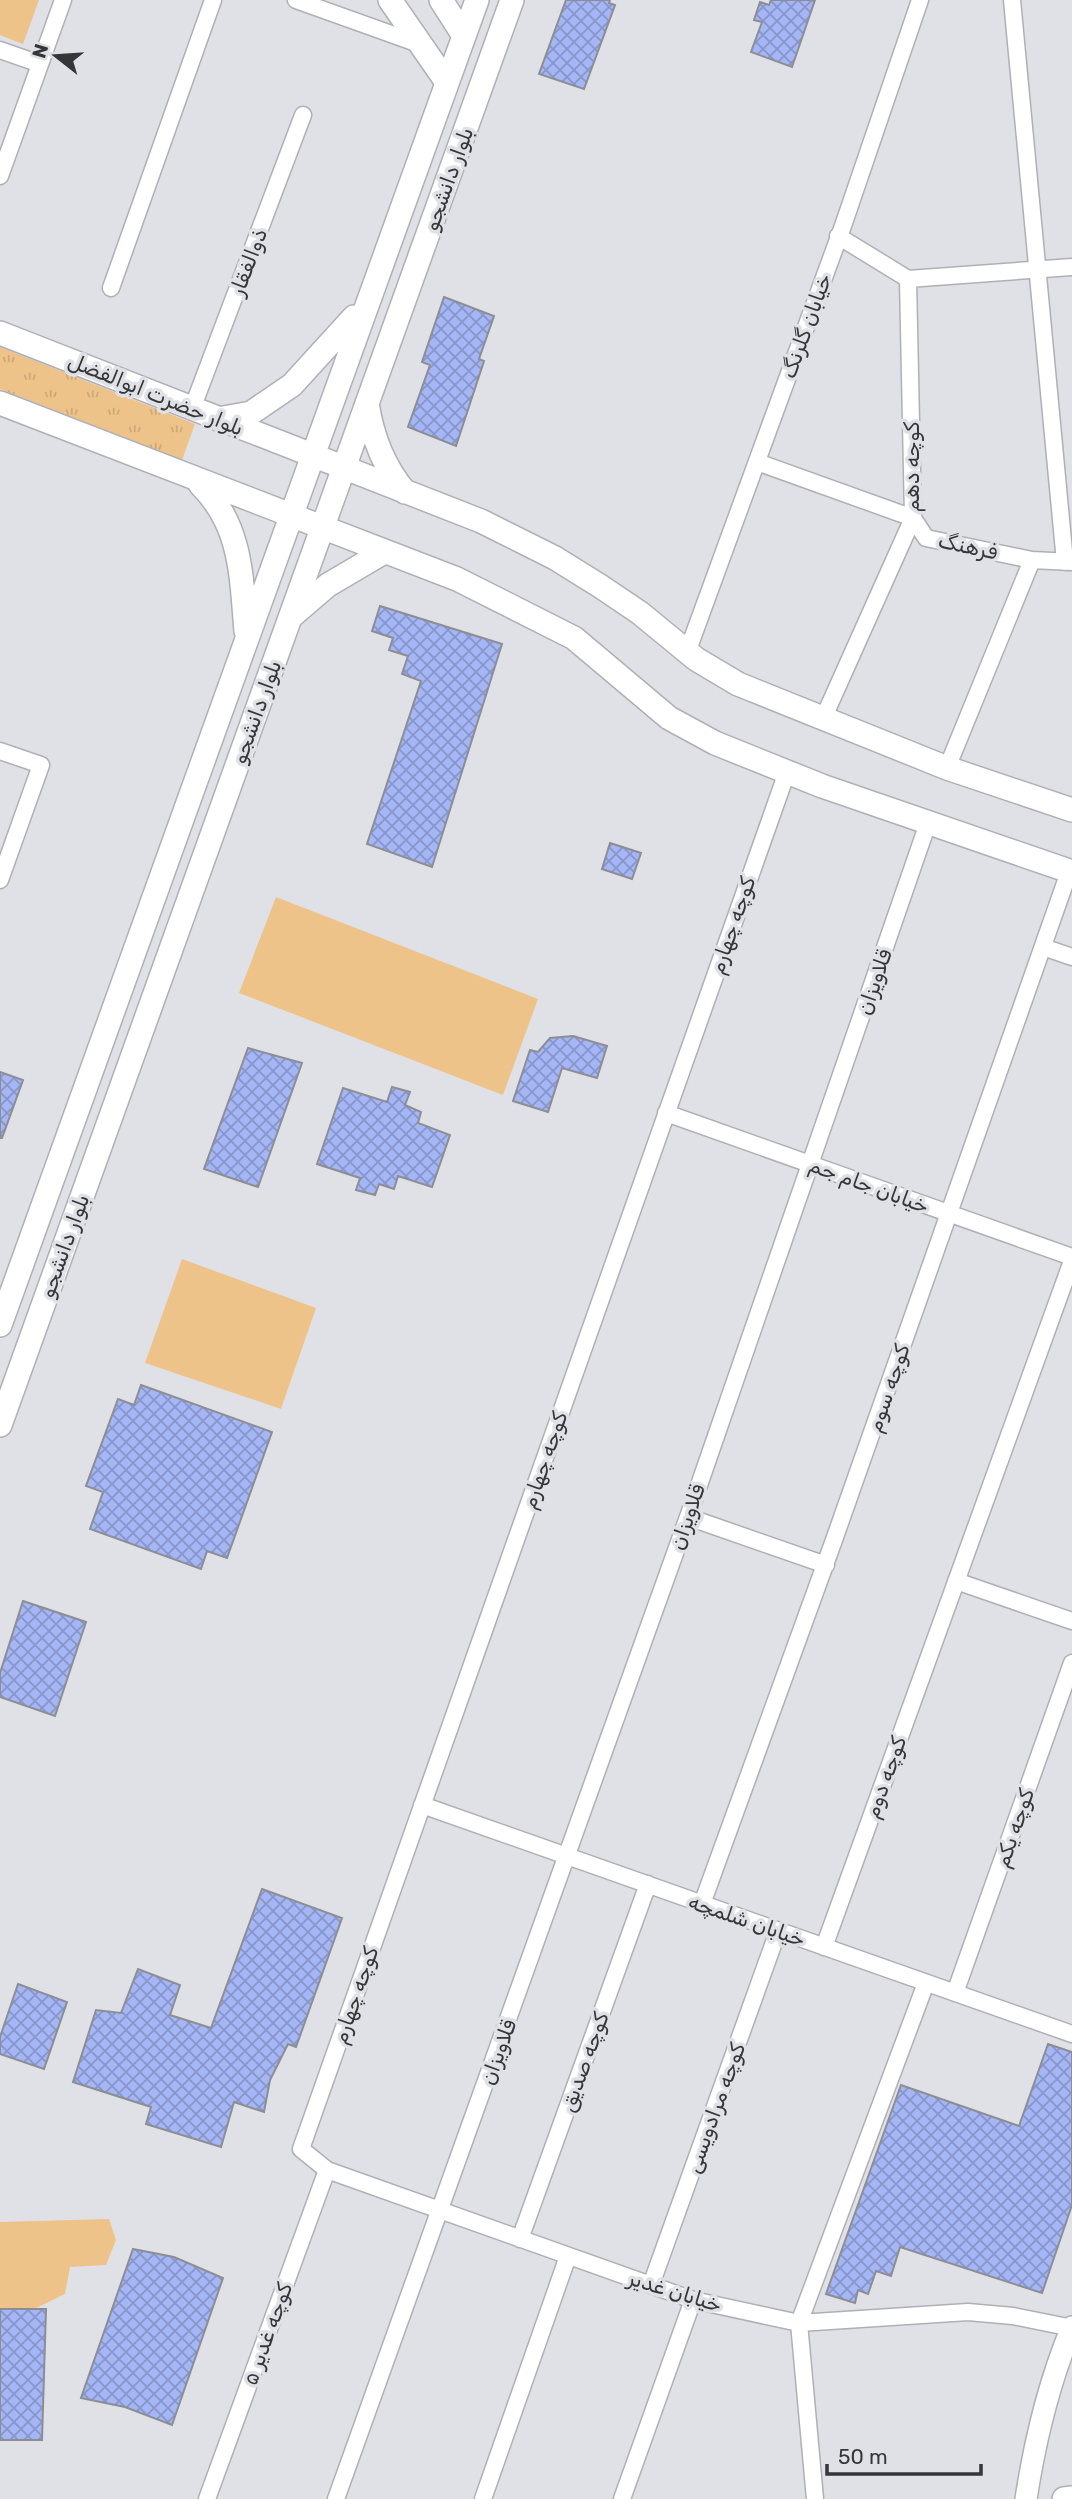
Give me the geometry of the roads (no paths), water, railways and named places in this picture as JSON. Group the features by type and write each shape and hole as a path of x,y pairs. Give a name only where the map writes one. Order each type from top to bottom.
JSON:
{"main road":[{"path":"390,0 446,81"},
{"path":"440,0 464,36"},
{"name":"بلوار دانشجو","path":"0,1325 8,1277 247,637 477,0"},
{"name":"بلوار دانشجو","path":"0,1425 512,0"},
{"path":"218,419 251,413 292,385 338,339 369,298"},
{"name":"بلوار حضرت ابوالفضل","path":"0,333 481,521 555,558 640,612 696,659 738,684 947,768 1072,810"},
{"path":"367,402 378,447 388,469 405,492"},
{"path":"0,403 457,579 574,638 668,718 715,743 787,772 1071,872"},
{"path":"195,480 218,502 232,529 241,572 247,637"},
{"path":"289,620 327,585 384,551"},
{"path":"1064,2499 1072,2498"}],"street":[{"path":"0,176 63,0"},
{"path":"111,288 213,0"},
{"path":"296,0 419,44"},
{"name":"خیابان گلرنگ","path":"688,650 838,236 920,0"},
{"path":"1012,0 1035,270 1068,562"},
{"path":"0,50 40,64"},
{"name":"ذوالفقار","path":"192,409 303,115"},
{"path":"838,236 908,279 1072,267"},
{"name":"کوچه دهم","path":"823,719 913,518 908,279"},
{"name":"فرهنگ","path":"757,462 913,518 926,538 1032,560 1068,562"},
{"path":"947,768 1032,560"},
{"path":"0,751 41,765 0,880"},
{"name":"کوچه چهارم","path":"300,2149 787,772"},
{"name":"قلاویزان","path":"337,2499 688,1517 812,1165 928,823"},
{"name":"کوچه سوم","path":"702,1904 1071,872"},
{"path":"1043,947 1072,957"},
{"name":"خیابان جام جم","path":"666,1113 1072,1259"},
{"name":"کوچه دوم","path":"824,1947 1072,1259"},
{"path":"688,1517 825,1565"},
{"path":"956,1581 1072,1621"},
{"name":"کوچه یکم","path":"955,1993 1072,1663"},
{"name":"خیابان شلمچه","path":"422,1805 1072,2034"},
{"name":"کوچه صدیق","path":"520,2239 648,1884"},
{"name":"کوچه مرادویسی","path":"651,2285 778,1931"},
{"path":"815,2499 799,2323 926,1983"},
{"name":"خیابان غدیر","path":"300,2149 327,2170 692,2300 799,2323 968,2312 1013,2316 1072,2329"},
{"name":"کوچه غدیر ۵","path":"207,2499 327,2170"},
{"path":"483,2499 568,2256"},
{"path":"622,2499 692,2300"},
{"path":"1026,2499 1033,2451 1047,2398 1072,2329"}]}
